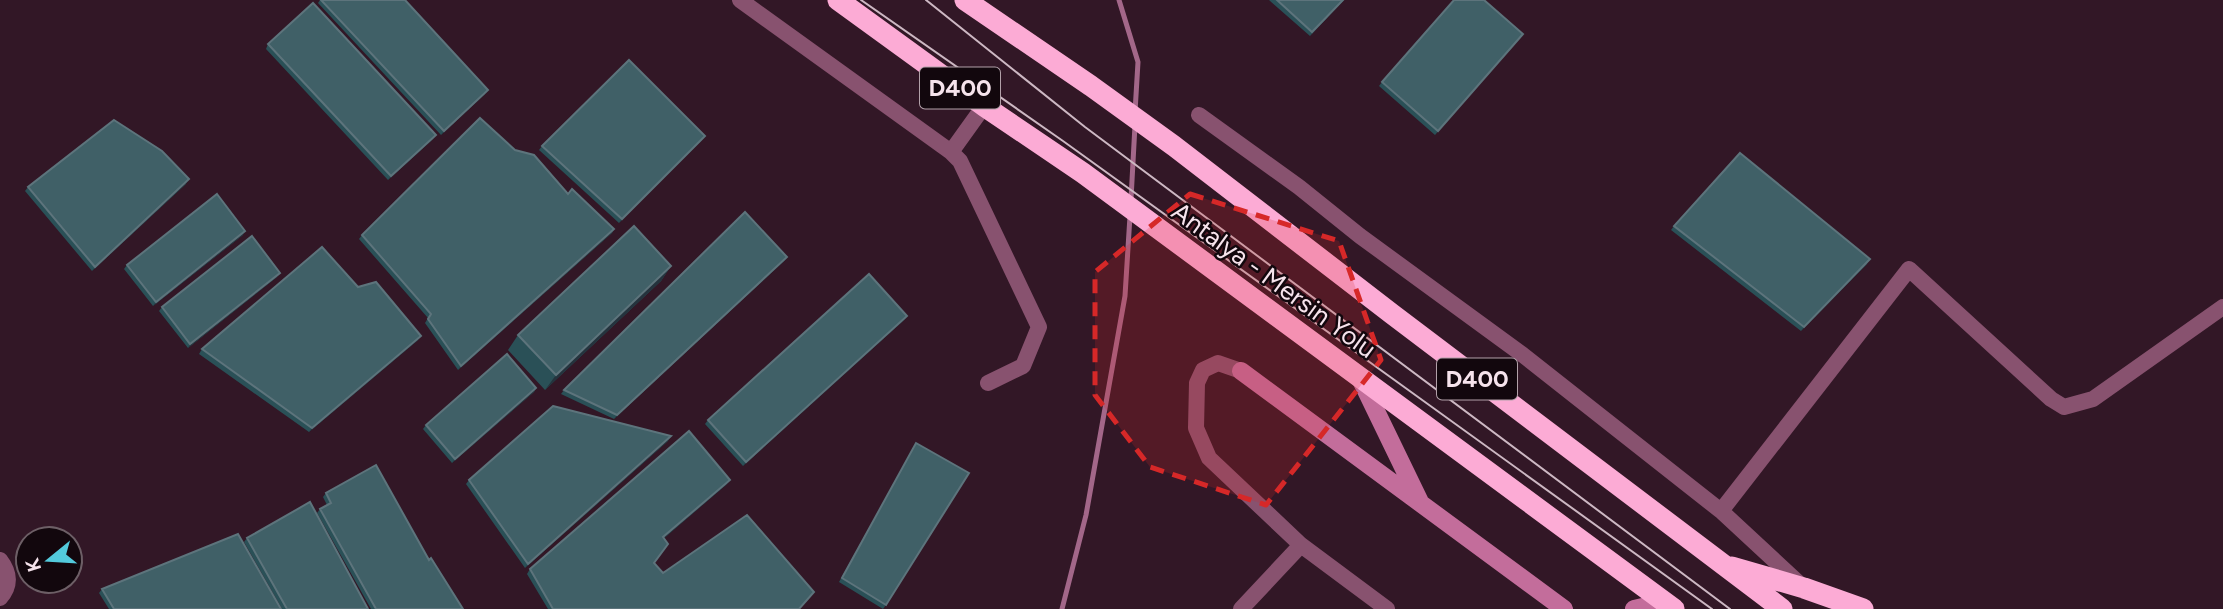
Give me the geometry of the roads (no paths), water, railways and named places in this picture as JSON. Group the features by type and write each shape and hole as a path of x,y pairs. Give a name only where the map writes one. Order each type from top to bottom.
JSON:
{"highway":[{"path":"832,0 856,13"},
{"name":"Antalya - Mersin Yolu","path":"838,0 984,106 1083,173 1669,605"},
{"name":"Antalya - Mersin Yolu","path":"965,0 1174,146 1718,563 1782,609"},
{"path":"1718,563 1804,588 1863,609"}],"street":[{"path":"740,0 960,161 1039,327 1023,366 988,383"},
{"path":"951,152 984,106"},
{"path":"1199,115 1524,355 1721,511 1804,588"},
{"path":"1721,511 1909,269 2051,399 2064,407 2093,399 2223,307"},
{"path":"1387,609 1301,545 1209,458 1196,428 1197,383 1203,370 1218,363 1241,371 1563,609"},
{"path":"1359,376 1422,505"},
{"path":"1241,609 1301,545"},
{"path":"0,560 8,576 6,590 0,598"},
{"path":"1634,609 1669,605"}],"waterway":[{"path":"1119,0 1138,62 1135,112"},
{"path":"1131,199 1135,125"},
{"path":"1062,609 1086,515 1125,296 1130,216"}],"tram line":[{"path":"861,0 1063,141 1712,609"},
{"path":"926,0 1085,127 1730,609"}]}
